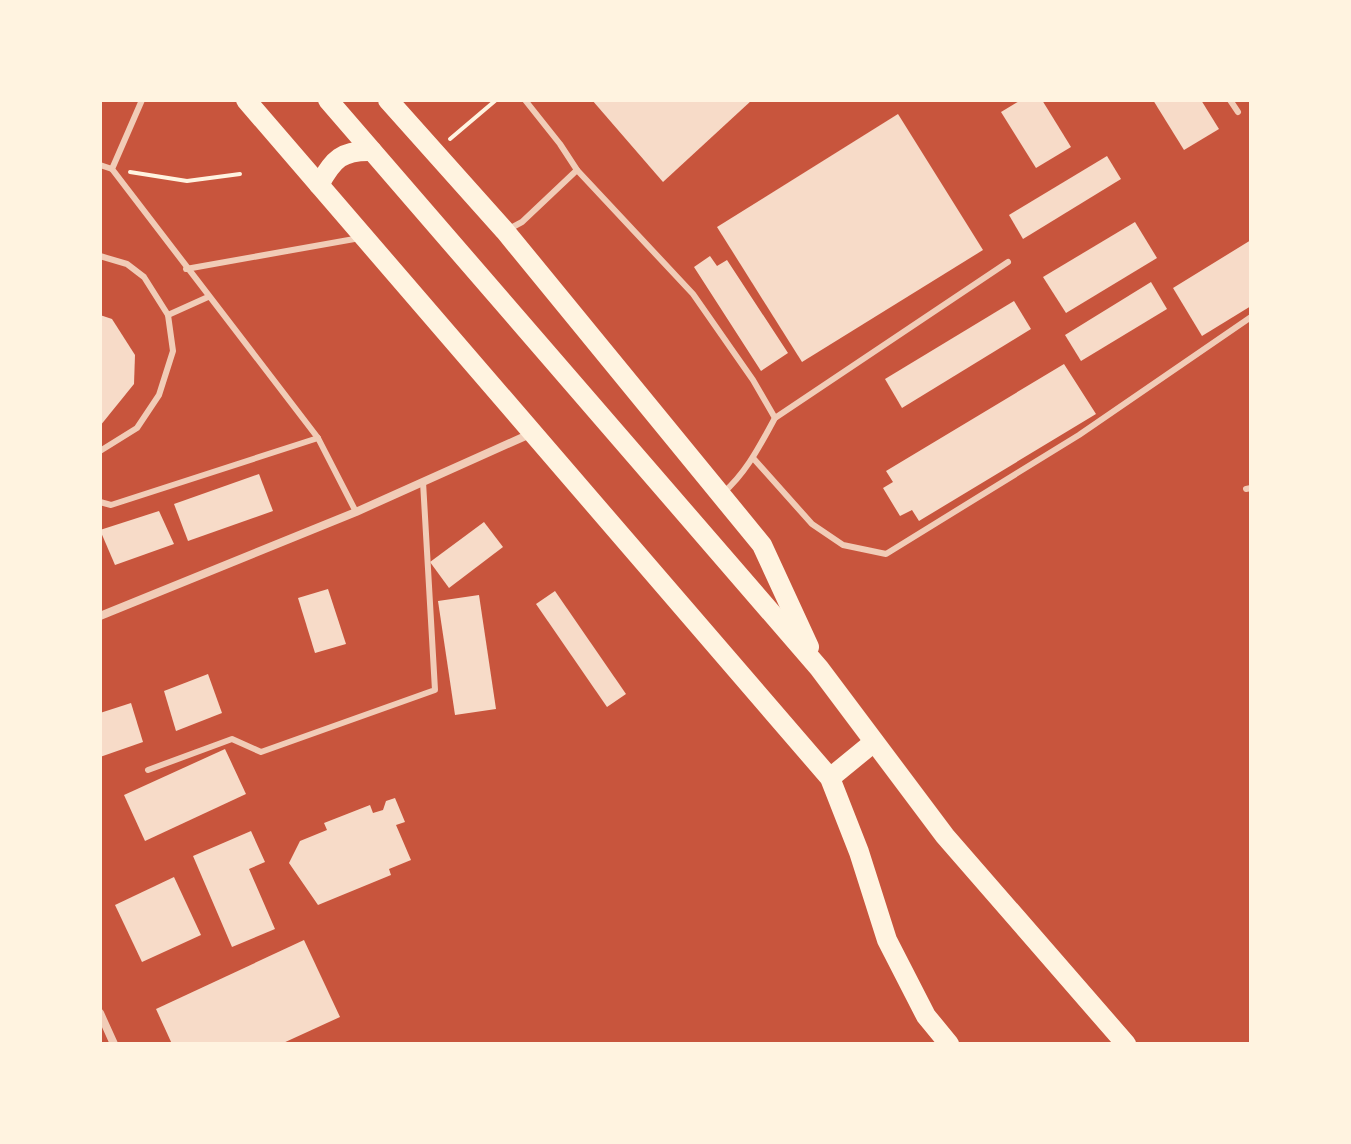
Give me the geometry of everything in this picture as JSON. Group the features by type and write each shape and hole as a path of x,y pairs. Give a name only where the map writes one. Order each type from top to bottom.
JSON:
{"main road":[{"path":"246,100 830,778 859,852 887,940 926,1016 949,1044"},
{"path":"328,100 819,668 945,836 1126,1044"},
{"path":"388,100 505,231 762,545 819,668"},
{"path":"319,185 329,167 340,157 355,150 372,151"},
{"path":"830,778 874,742"}],"street":[{"path":"100,616 356,512 534,432"},
{"path":"100,1013 114,1044"}],"lane":[{"path":"112,169 142,100"},
{"path":"525,100 577,170 693,294 753,380 775,418"},
{"path":"1230,100 1238,112"},
{"path":"100,165 112,169 318,438 356,512"},
{"path":"505,231 522,222 577,170"},
{"path":"186,269 364,237"},
{"path":"100,256 127,264 144,277 168,315 173,351 159,395 137,428 100,451"},
{"path":"720,495 737,481 775,418 1008,262"},
{"path":"168,315 208,297"},
{"path":"753,458 812,524 843,545 886,554 1079,435 1251,317"},
{"path":"101,503 111,505 318,438"},
{"path":"148,770 232,739 261,752 435,690 423,482"}],"path":[{"path":"450,139 496,100"},
{"path":"112,169 187,181 240,174"}],"building":[{"path":"592,100 752,100 663,182"},
{"path":"1021,100 1042,100 1071,147 1036,168 1001,112"},
{"path":"1153,100 1201,100 1219,129 1184,150"},
{"path":"898,114 983,250 802,362 717,227"},
{"path":"1107,156 1121,179 1023,239 1009,215"},
{"path":"1135,222 1157,258 1066,313 1043,277"},
{"path":"1251,240 1251,306 1202,336 1173,288"},
{"path":"710,256 717,266 727,260 788,353 761,371 694,267"},
{"path":"1151,282 1167,309 1081,361 1065,335"},
{"path":"1014,301 1031,329 902,408 885,379"},
{"path":"100,315 112,319 135,355 134,384 100,426"},
{"path":"1064,364 1096,414 919,521 912,510 900,516 883,488 893,482 886,471"},
{"path":"259,474 273,511 188,541 174,504"},
{"path":"159,511 174,544 115,565 100,530"},
{"path":"484,522 503,547 449,588 430,562"},
{"path":"328,589 346,644 315,653 298,598"},
{"path":"555,591 626,694 607,707 536,604"},
{"path":"479,595 496,709 455,715 438,601"},
{"path":"208,674 222,713 176,731 164,691"},
{"path":"131,703 143,742 100,757 100,713"},
{"path":"225,749 246,794 145,841 124,795"},
{"path":"395,798 405,822 396,825 411,860 389,869 391,875 318,905 289,863 300,841 327,830 324,823 370,805 373,813 383,810 386,801"},
{"path":"251,831 265,862 249,869 275,929 232,947 193,856"},
{"path":"174,877 201,935 142,962 115,905"},
{"path":"304,940 340,1017 281,1044 172,1044 156,1009"}]}
